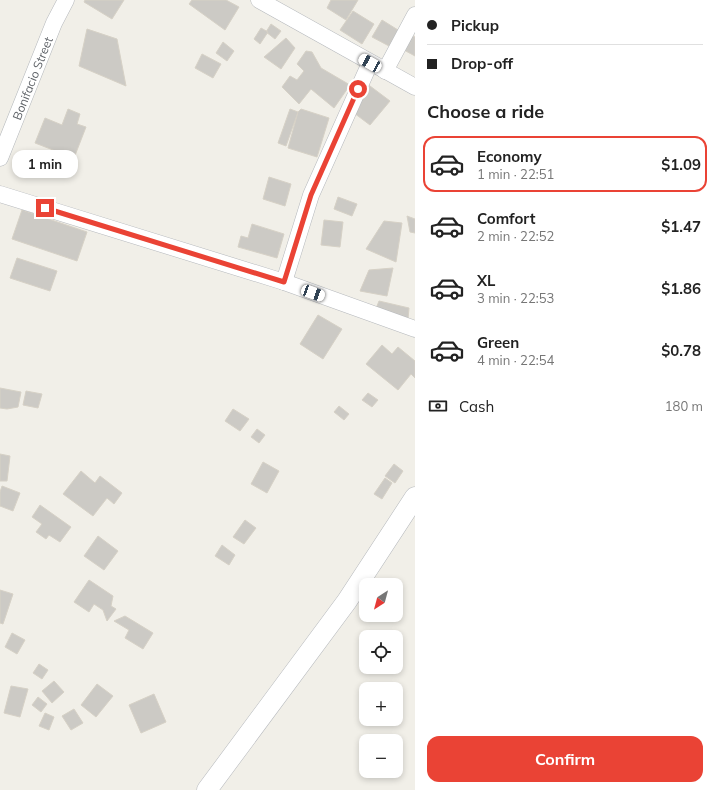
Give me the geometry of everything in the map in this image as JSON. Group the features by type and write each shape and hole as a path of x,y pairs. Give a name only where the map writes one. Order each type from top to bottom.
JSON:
{"street":[{"name":"Bonifacio Street","path":"0,158 54,23 66,0"},
{"path":"259,0 415,87"},
{"path":"385,71 415,15"},
{"path":"284,282 311,195 370,63"},
{"path":"0,194 284,282 415,329"},
{"path":"207,790 347,601 415,497"}],"building":[{"path":"85,0 124,0 112,19 84,2"},
{"path":"192,0 226,0 239,7 225,30 189,4"},
{"path":"331,0 358,0 346,20 327,8"},
{"path":"353,11 374,24 362,44 340,30"},
{"path":"382,20 398,30 389,46 372,37"},
{"path":"271,24 281,31 275,39 266,32"},
{"path":"261,28 268,32 260,44 254,39"},
{"path":"87,29 117,39 126,86 79,66"},
{"path":"410,35 415,37 415,56 402,49"},
{"path":"286,38 295,48 281,69 264,57"},
{"path":"223,42 234,51 227,61 216,53"},
{"path":"306,51 312,52 321,68 350,85 334,108 311,89 299,104 282,87 290,76 297,80 304,71 297,64"},
{"path":"202,54 221,64 213,78 195,68"},
{"path":"366,83 390,101 370,125 354,113"},
{"path":"68,109 80,114 77,124 86,127 74,158 35,143 45,118 62,125"},
{"path":"290,109 298,112 286,146 278,143"},
{"path":"301,109 329,118 317,157 288,148 298,112"},
{"path":"269,177 291,184 285,206 263,199"},
{"path":"338,197 357,204 352,216 334,209"},
{"path":"22,210 87,232 77,261 12,239"},
{"path":"407,216 415,219 415,233 410,232"},
{"path":"324,220 343,222 340,247 321,245"},
{"path":"384,221 402,223 396,262 366,249"},
{"path":"252,224 284,234 277,258 238,247 241,236 248,238"},
{"path":"17,258 57,271 50,291 10,278"},
{"path":"393,268 387,296 360,291 369,270"},
{"path":"379,301 409,308 408,319 375,311"},
{"path":"318,315 342,329 323,359 300,344"},
{"path":"382,345 392,354 398,347 415,361 415,378 411,374 398,390 366,364"},
{"path":"0,388 21,392 18,407 7,409 0,408"},
{"path":"26,391 42,394 38,408 23,405"},
{"path":"368,393 378,400 372,407 362,400"},
{"path":"339,406 349,414 344,420 334,412"},
{"path":"233,409 249,419 240,431 225,421"},
{"path":"257,429 265,435 259,443 251,437"},
{"path":"0,454 10,456 7,481 0,481"},
{"path":"263,462 279,471 267,493 251,484"},
{"path":"394,464 403,471 395,483 385,476"},
{"path":"81,471 95,483 100,476 122,493 114,504 107,498 93,516 63,494"},
{"path":"385,478 392,483 382,499 374,494"},
{"path":"2,486 20,493 13,511 0,506 0,492"},
{"path":"40,505 71,527 60,542 49,535 46,539 36,532 42,524 32,517"},
{"path":"245,520 256,528 244,544 233,537"},
{"path":"98,536 118,551 104,570 84,556"},
{"path":"222,545 235,555 229,565 215,556"},
{"path":"89,580 113,596 111,606 116,609 107,621 103,610 94,604 89,612 74,602"},
{"path":"0,590 13,594 3,624 0,623"},
{"path":"125,616 153,633 143,649 125,638 129,630 114,621"},
{"path":"12,633 25,640 17,654 5,647"},
{"path":"39,664 48,670 42,679 33,673"},
{"path":"54,681 64,692 52,703 42,691"},
{"path":"97,684 113,696 96,717 81,705"},
{"path":"11,686 28,689 20,717 4,713"},
{"path":"154,694 166,722 141,733 129,705"},
{"path":"38,697 47,704 41,712 32,705"},
{"path":"74,709 83,723 71,730 62,716"},
{"path":"45,713 54,717 49,730 39,726"}],"route":[{"path":"45,208 284,282 311,195 358,89"}]}
